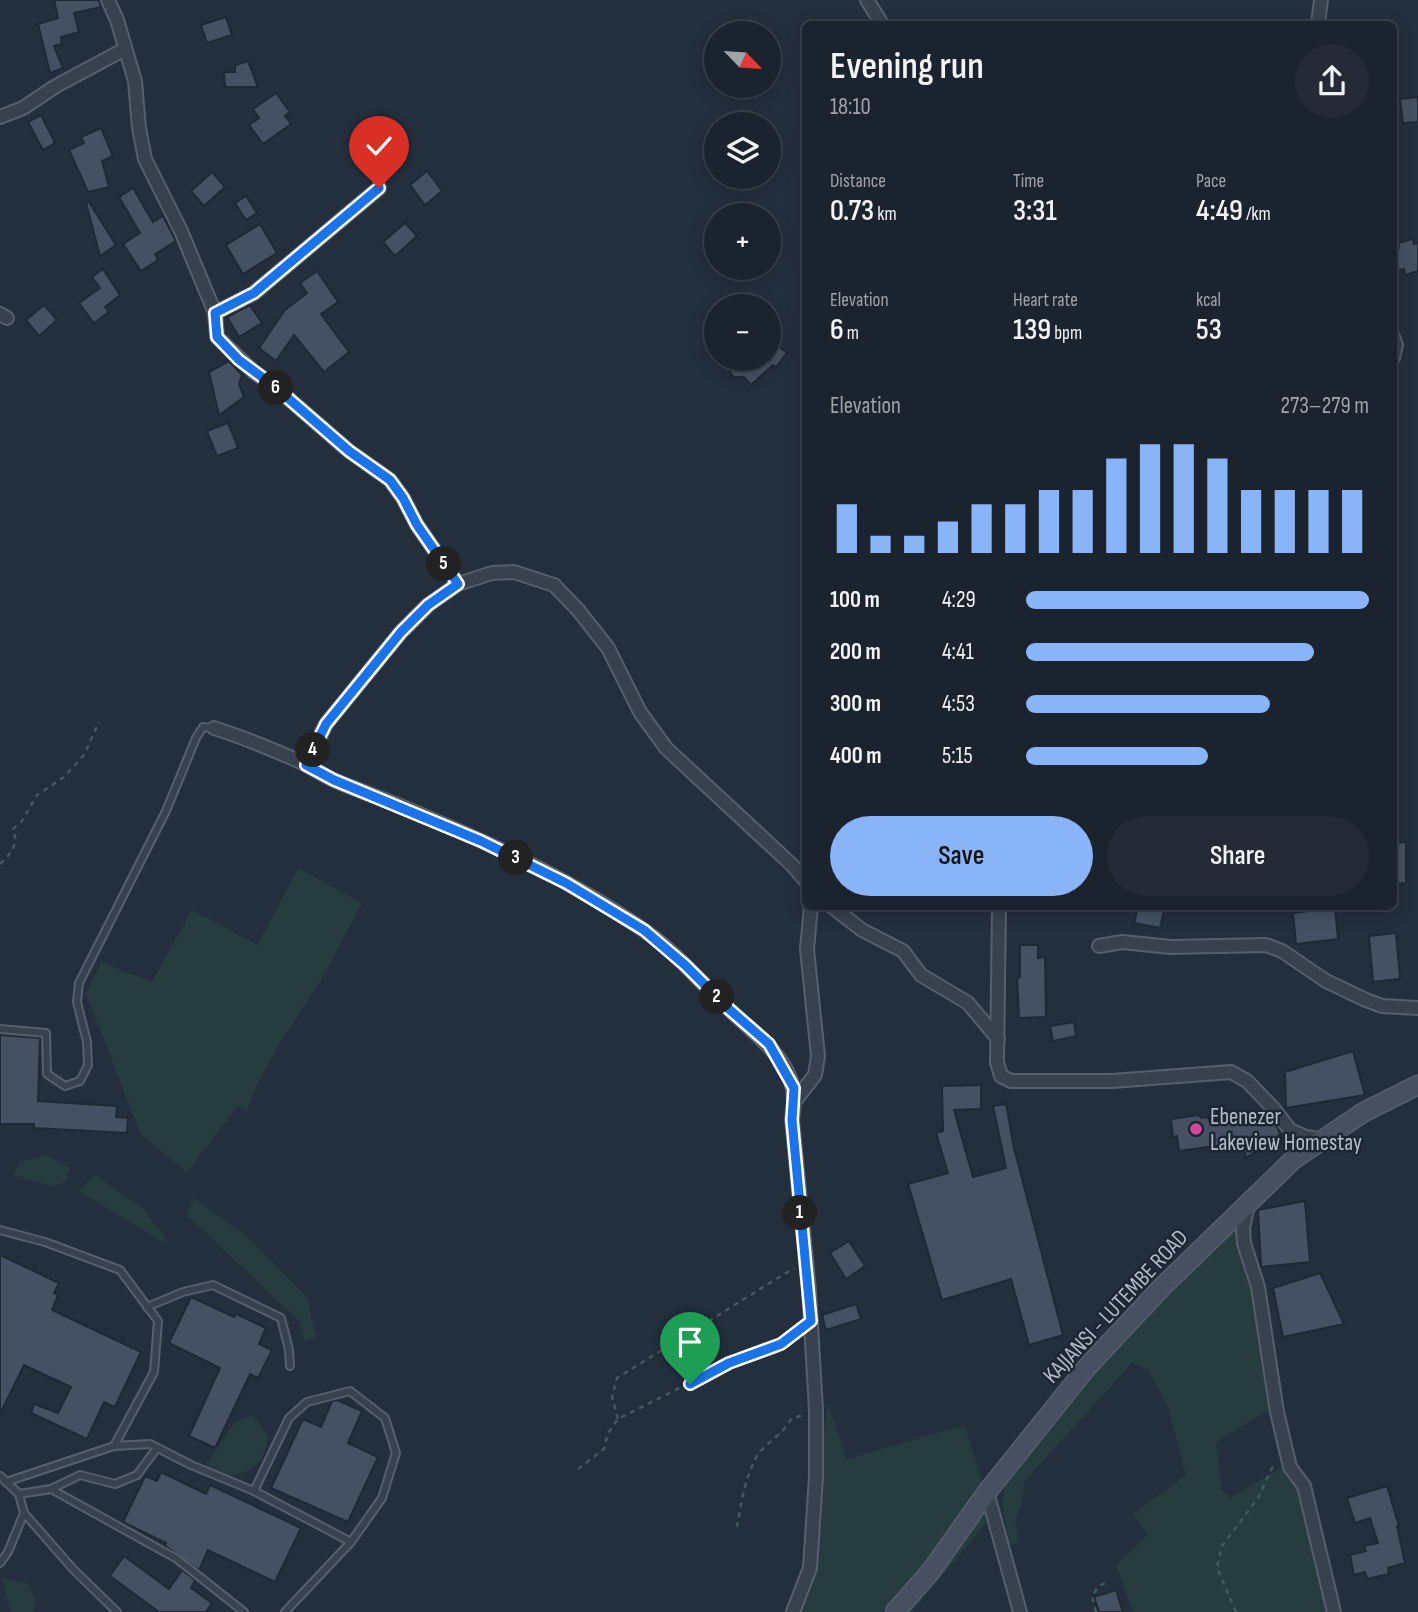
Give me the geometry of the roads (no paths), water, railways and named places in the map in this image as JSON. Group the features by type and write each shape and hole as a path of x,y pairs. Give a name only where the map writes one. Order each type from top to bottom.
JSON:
{"street":[{"path":"108,0 135,81 145,159 181,231 215,313 217,337 239,360 274,386 349,451 390,480 458,584"},
{"path":"867,0 881,21"},
{"path":"1318,21 1321,0"},
{"path":"0,117 23,108 56,86 125,48"},
{"path":"215,313 254,293 379,188"},
{"path":"306,765 326,724 401,632 428,605 458,584 492,573 514,572 554,585 578,610 608,648 640,712 666,748 802,877"},
{"path":"214,729 243,737 334,780 481,841 566,883 644,930 769,1044 794,1088 792,1120 811,1321 816,1410 816,1477 810,1568 793,1612"},
{"path":"794,1102 815,1075 818,1056 807,949 811,910"},
{"path":"836,910 862,930 903,951 921,975 968,1003 998,1039"},
{"path":"999,910 997,1062 1001,1076 1011,1081 1112,1081 1231,1072 1248,1081 1290,1130 1323,1140"},
{"path":"1099,946 1122,942 1171,947 1266,945 1282,951 1326,981 1366,1000 1382,1006 1418,1007"},
{"name":"KAJJANSI - LUTEMBE ROAD","path":"895,1612 931,1571 988,1492 1088,1366 1162,1287 1294,1159 1364,1112 1418,1084"},
{"path":"1248,1205 1243,1228 1244,1243 1258,1287 1283,1445 1292,1472 1304,1486 1334,1612"},
{"path":"988,1492 1020,1612"}],"lane":[{"path":"0,1029 46,1033 47,1074 65,1086 80,1081 88,1065 87,1042 77,1002 79,983 166,811 196,738 203,727 214,729"},
{"path":"0,1230 45,1242 120,1270 158,1321 154,1372 114,1446"},
{"path":"147,1307 183,1292 213,1285 281,1318 290,1366"},
{"path":"254,1491 289,1418 307,1402 350,1391 385,1418 397,1453 382,1498 351,1542 285,1612"},
{"path":"6,1482 114,1446 150,1444 191,1465 254,1491 351,1542"},
{"path":"19,1494 51,1489 80,1475 115,1484 137,1475 157,1448"},
{"path":"0,1476 19,1494 24,1513 73,1569 117,1612"},
{"path":"51,1489 177,1559 244,1612"},
{"path":"0,1563 8,1552 24,1513"}],"place":[{"name":"Ebenezer Lakeview Homestay","path":"1196,1129"}]}
